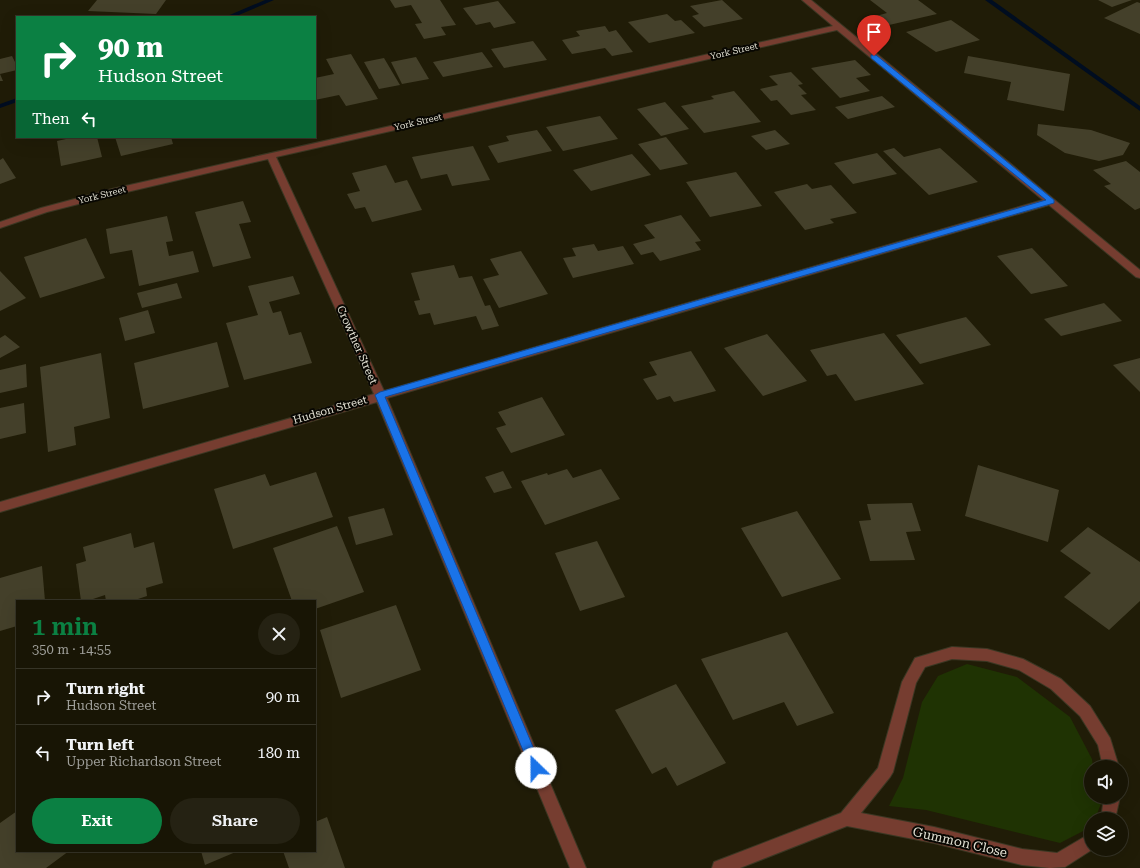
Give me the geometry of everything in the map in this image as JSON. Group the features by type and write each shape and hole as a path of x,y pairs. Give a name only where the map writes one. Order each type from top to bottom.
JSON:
{"street":[{"path":"806,0 1140,275"},
{"name":"York Street","path":"0,225 44,210 112,192 838,27"},
{"name":"Crowther Street","path":"271,156 380,395 578,868"},
{"name":"Hudson Street","path":"0,507 380,395 1051,201"},
{"path":"720,868 848,818 885,772 909,682 920,662 952,653 987,655 1023,665 1056,684 1085,711 1105,743 1109,760"},
{"name":"Gummon Close","path":"848,818 934,835 1022,857 1059,860 1084,845"}],"green space":[{"path":"967,664 1017,677 1070,717 1092,759 1084,760 1084,804 1101,804 1098,812 1084,812 1084,831 1060,843 926,810 889,806 903,778 922,702 938,676"}],"building":[{"path":"97,0 166,0 156,14 88,11"},
{"path":"390,0 440,0 456,25 441,27 446,35 424,39 415,24 422,23 411,5 395,8"},
{"path":"722,0 743,19 704,27 692,16 699,14 690,6"},
{"path":"870,0 918,0 937,14 889,25 876,16 887,13"},
{"path":"1098,0 1132,0 1112,7"},
{"path":"498,1 516,23 494,28 490,22 476,25 463,8"},
{"path":"1137,2 1140,3 1140,34 1104,18"},
{"path":"667,14 675,21 681,20 695,33 649,43 628,22"},
{"path":"951,20 980,40 936,52 906,32"},
{"path":"605,26 609,32 616,30 633,52 612,56 605,48 572,54 562,40 580,36 576,31"},
{"path":"533,41 547,60 504,68 491,49"},
{"path":"482,52 493,67 443,77 433,62"},
{"path":"351,54 378,99 346,106 339,95 316,100 316,78 334,74 326,59"},
{"path":"12,56 16,64 16,70 0,74 0,59"},
{"path":"968,56 1070,74 1064,111 1007,100 1011,82 964,73"},
{"path":"416,57 429,79 402,84 391,62"},
{"path":"384,58 400,85 379,89 364,62"},
{"path":"855,60 871,75 856,78 870,91 840,98 811,68"},
{"path":"791,72 803,84 798,85 807,94 801,95 816,110 791,115 777,100 771,101 760,89 778,85 769,76"},
{"path":"0,74 3,81 0,81"},
{"path":"734,91 761,122 704,133 681,106 714,99 711,96"},
{"path":"882,96 895,107 848,119 835,107"},
{"path":"665,102 689,129 661,136 637,109"},
{"path":"600,116 618,139 563,151 546,127"},
{"path":"1038,124 1091,130 1130,143 1123,155 1099,161 1065,153 1037,135"},
{"path":"537,130 552,151 498,163 488,146 509,141 506,136"},
{"path":"775,130 790,144 766,150 751,136"},
{"path":"666,137 688,164 660,170 638,144"},
{"path":"70,138 97,138 102,157 61,166 57,141"},
{"path":"115,138 171,138 173,144 121,156"},
{"path":"473,146 490,180 452,186 447,174 421,179 412,157"},
{"path":"894,148 904,157 940,148 978,182 929,195 883,151"},
{"path":"877,153 897,174 853,184 834,163"},
{"path":"632,154 651,175 591,191 573,170"},
{"path":"3,158 16,178 0,184 0,160"},
{"path":"1126,161 1140,172 1140,208 1135,210 1104,186 1111,184 1093,170"},
{"path":"386,165 395,183 407,180 422,210 372,222 365,207 355,209 347,194 360,191 352,173"},
{"path":"736,172 762,206 710,217 686,182"},
{"path":"807,184 812,189 831,185 857,213 830,219 834,223 805,230 774,192"},
{"path":"243,201 251,222 239,224 251,258 213,267 195,212"},
{"path":"681,215 701,241 695,242 701,250 660,261 653,252 641,255 633,244 655,238 644,225"},
{"path":"167,216 173,241 166,242 169,256 193,251 199,272 139,286 132,250 110,254 106,229"},
{"path":"86,238 105,278 40,298 24,257"},
{"path":"594,244 598,251 623,246 634,264 573,278 563,258 576,256 572,248"},
{"path":"1032,248 1068,286 1031,294 997,256"},
{"path":"521,251 548,294 499,308 483,279 499,275 490,259"},
{"path":"454,265 459,278 472,276 485,306 490,305 499,326 482,330 476,316 434,325 430,313 419,315 414,301 420,300 411,273"},
{"path":"0,271 26,298 0,311"},
{"path":"293,276 300,294 269,302 273,313 281,311 289,335 301,332 312,363 244,380 226,323 258,315 248,286"},
{"path":"177,283 182,298 142,308 137,293"},
{"path":"1104,303 1122,321 1061,336 1044,319"},
{"path":"148,310 155,333 125,341 119,318"},
{"path":"966,317 991,345 920,364 896,335"},
{"path":"884,333 924,384 855,401 836,374 827,376 810,350"},
{"path":"767,334 807,381 763,396 724,348"},
{"path":"5,335 20,347 0,358 0,338"},
{"path":"217,342 229,387 143,409 134,363"},
{"path":"691,351 716,391 674,402 670,396 657,400 643,379 657,375 649,362"},
{"path":"101,353 110,418 74,427 76,445 48,452 40,367"},
{"path":"1140,358 1140,392 1113,365"},
{"path":"26,364 27,387 0,393 0,370"},
{"path":"542,397 565,435 511,453 496,428 506,425 498,412"},
{"path":"24,403 26,433 0,439 0,408"},
{"path":"978,465 1059,490 1048,542 965,516"},
{"path":"567,469 573,478 601,469 620,499 545,525 521,481"},
{"path":"503,471 512,488 494,493 485,477"},
{"path":"316,472 333,517 233,549 214,489 265,474 270,486"},
{"path":"912,503 921,531 906,532 915,560 870,561 859,521 871,520 867,504"},
{"path":"384,508 393,535 356,545 348,517"},
{"path":"797,511 841,579 782,597 741,528"},
{"path":"337,526 364,592 316,609 316,600 292,600 273,548"},
{"path":"1088,527 1140,562 1140,601 1109,630 1064,597 1091,573 1060,551"},
{"path":"131,533 134,548 154,542 163,583 146,588 147,596 135,600 106,600 105,595 90,600 81,600 76,564 86,561 83,547"},
{"path":"597,541 625,597 580,611 555,553"},
{"path":"42,566 45,600 16,600 16,626 0,631 0,578"},
{"path":"396,605 421,670 341,698 320,630"},
{"path":"787,632 834,713 797,726 784,702 733,720 701,659"},
{"path":"676,684 726,763 677,786 666,767 652,774 615,710"},
{"path":"16,812 16,852 68,852 46,868 0,868 0,823"},
{"path":"327,817 345,868 289,868 283,852 316,852 316,822"},
{"path":"201,852 236,852 205,865"}],"waterway":[{"path":"231,16 271,0"},
{"path":"988,0 1140,109"},
{"path":"0,106 16,100"}],"route":[{"path":"536,768 380,395 1051,201 874,56"}]}
